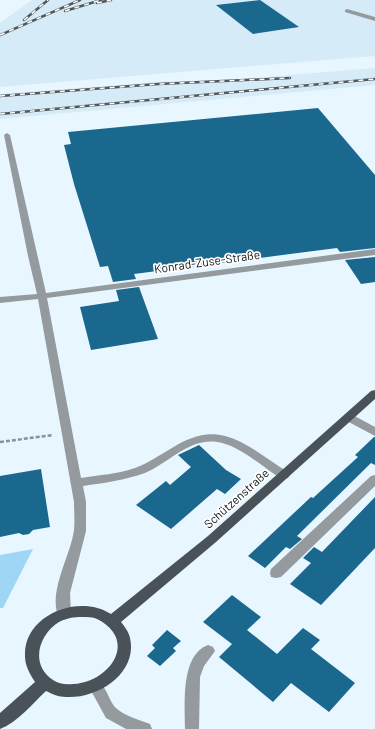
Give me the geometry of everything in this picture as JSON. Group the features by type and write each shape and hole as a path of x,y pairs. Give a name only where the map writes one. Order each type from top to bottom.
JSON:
{"main road":[{"name":"Schützenstraße","path":"112,621 138,598 212,539 375,393"},
{"path":"82,611 98,614 112,621 120,631 124,643 123,656 118,668 109,679 96,687 78,692 72,692 59,690 44,683 35,672 30,658 32,644 39,631 50,620 64,614 82,611"},
{"path":"0,722 44,683"}],"street":[{"path":"347,11 375,19"},
{"path":"7,135 32,256 42,296 80,502 80,531 63,593 64,614"},
{"name":"Konrad-Zuse-Straße","path":"0,300 42,296 375,252"},
{"path":"348,417 375,432"},
{"path":"76,483 128,474 148,467 193,440 207,437 229,441 284,475"},
{"path":"276,573 375,479"},
{"path":"192,729 194,677 198,663 208,650"},
{"path":"96,687 111,713 136,727 145,729"}],"path":[{"path":"0,442 68,432"}],"shaded area":[{"path":"32,0 375,0 375,56 0,87 0,23"},
{"path":"375,68 375,85 0,119 0,94 158,82 243,79"},
{"path":"33,549 3,608 0,608 0,555"}],"building":[{"path":"260,0 299,27 253,34 216,5"},
{"path":"318,108 375,175 375,248 340,252 337,248 134,274 136,279 113,282 108,266 100,267 74,184 64,145 71,144 68,132"},
{"path":"375,257 375,282 361,284 345,260"},
{"path":"139,287 158,339 91,350 80,307 119,301 116,290"},
{"path":"374,437 375,465 371,463 297,536 302,539 290,549 286,547 265,568 248,556 311,497 313,498 358,457 355,455"},
{"path":"199,445 226,470 241,479 225,494 217,489 171,529 136,505 166,481 170,485 191,467 178,455"},
{"path":"41,469 50,527 33,530 29,534 23,535 19,533 0,537 0,476"},
{"path":"375,497 375,548 321,605 290,584 311,563 303,558 314,547 322,552"},
{"path":"232,595 261,617 247,630 277,654 303,628 320,640 311,649 355,683 329,712 291,683 273,702 219,657 232,644 203,622"},
{"path":"167,630 181,641 173,648 176,651 160,666 147,656 155,648 152,645"}],"railway":[{"path":"24,20 48,0"},
{"path":"0,35 80,0"},
{"path":"65,11 101,0"},
{"path":"97,3 111,0"},
{"path":"0,96 158,84 290,78"},
{"path":"0,114 375,79"}]}
